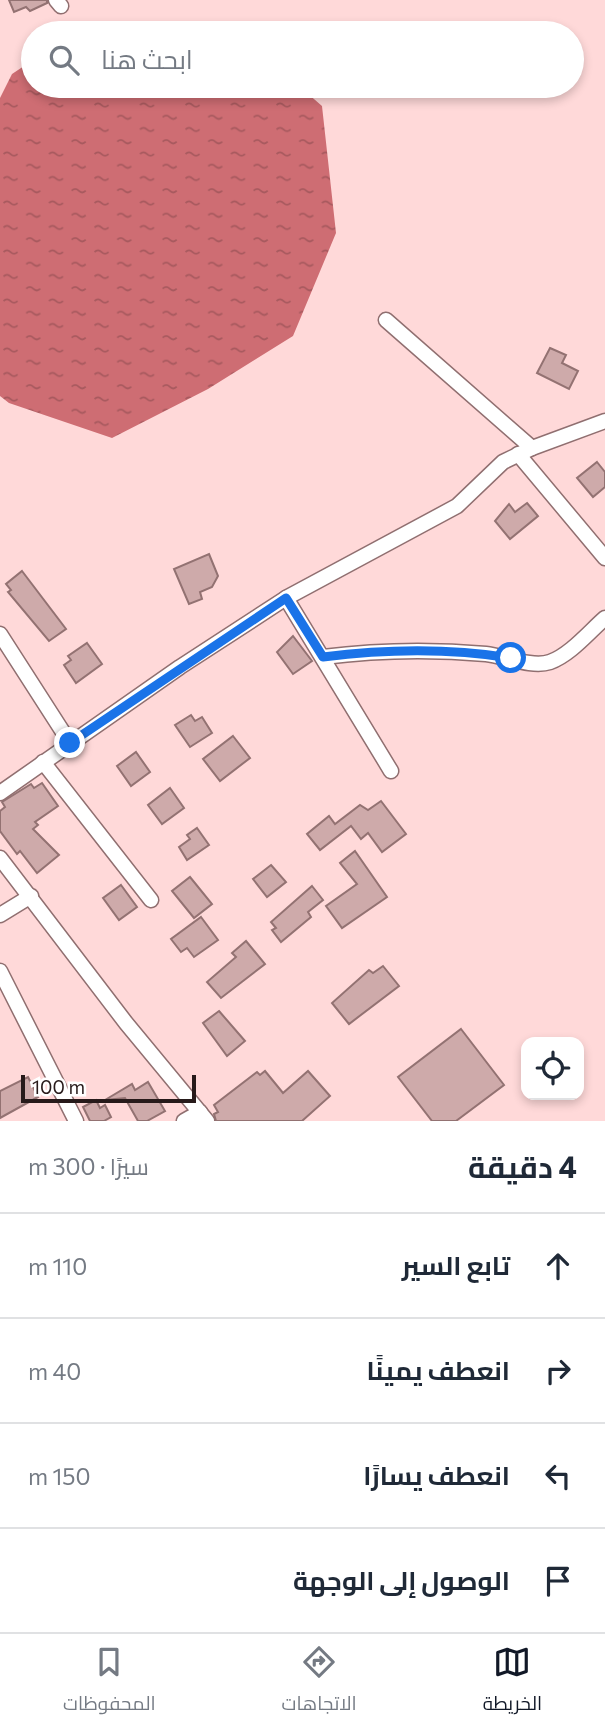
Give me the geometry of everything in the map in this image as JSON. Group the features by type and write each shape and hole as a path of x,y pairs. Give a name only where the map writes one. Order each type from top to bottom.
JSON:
{"street":[{"path":"386,320 533,447"},
{"path":"0,793 286,598 457,506 488,475 517,454 605,421"},
{"path":"517,454 605,558"},
{"path":"286,598 391,771"},
{"path":"323,657 364,652 427,650 487,654 544,663 563,654 605,618"},
{"path":"0,634 70,743"},
{"path":"43,762 151,900"},
{"path":"0,859 126,1023 203,1116 184,1121"},
{"path":"0,915 31,896"},
{"path":"0,971 76,1121"}],"water":[{"path":"21,68 21,98 313,98 322,106 336,233 293,336 208,389 112,438 9,403 0,396 0,98 12,74"}],"building":[{"path":"9,0 47,0 47,3 30,11 26,7 14,12"},
{"path":"550,348 566,355 562,363 578,371 569,389 537,373"},
{"path":"597,462 605,472 605,487 593,497 577,478"},
{"path":"527,503 538,516 510,539 495,521 509,504 515,512"},
{"path":"209,554 218,576 212,587 200,592 202,599 189,604 174,569"},
{"path":"22,571 66,629 49,641 8,592 11,590 6,584"},
{"path":"293,636 312,661 293,674 277,652"},
{"path":"87,643 102,664 76,683 64,665 71,660 68,656"},
{"path":"191,715 195,721 202,717 212,733 190,747 175,725"},
{"path":"233,736 250,758 220,781 203,759"},
{"path":"136,752 150,772 131,786 117,766"},
{"path":"42,783 58,806 35,822 38,825 33,829 59,855 37,873 20,851 17,854 0,831 0,811 5,807 2,802 31,784 34,788"},
{"path":"170,788 184,808 162,824 148,805"},
{"path":"381,801 406,834 382,852 368,833 361,839 351,826 320,850 307,834 329,816 335,824 360,805 368,810"},
{"path":"197,828 209,845 187,860 179,847 190,839 187,835"},
{"path":"355,851 387,897 342,928 326,906 357,884 340,863"},
{"path":"271,865 286,882 267,897 253,879"},
{"path":"190,877 212,904 194,918 172,891"},
{"path":"121,885 137,907 119,920 103,898"},
{"path":"312,886 323,900 308,912 311,917 281,942 272,930 276,928 271,922"},
{"path":"201,917 218,940 194,957 187,948 181,952 171,939"},
{"path":"246,941 265,964 221,998 207,982 236,957 232,953"},
{"path":"383,966 399,986 349,1024 332,1003 369,970 373,973"},
{"path":"219,1011 245,1041 227,1056 203,1023"},
{"path":"461,1029 504,1085 456,1121 432,1121 398,1077"},
{"path":"265,1071 283,1093 308,1071 330,1096 302,1121 216,1121 214,1114 218,1112 214,1105 257,1072 260,1075"},
{"path":"28,1077 38,1097 0,1118 0,1091"},
{"path":"148,1082 165,1111 147,1121 138,1121 125,1098 105,1100 132,1084 135,1090"},
{"path":"96,1100 100,1108 105,1105 111,1117 104,1121 90,1121 83,1107"}],"route":[{"path":"70,743 286,598 323,657 364,652 427,650 511,658"}]}
